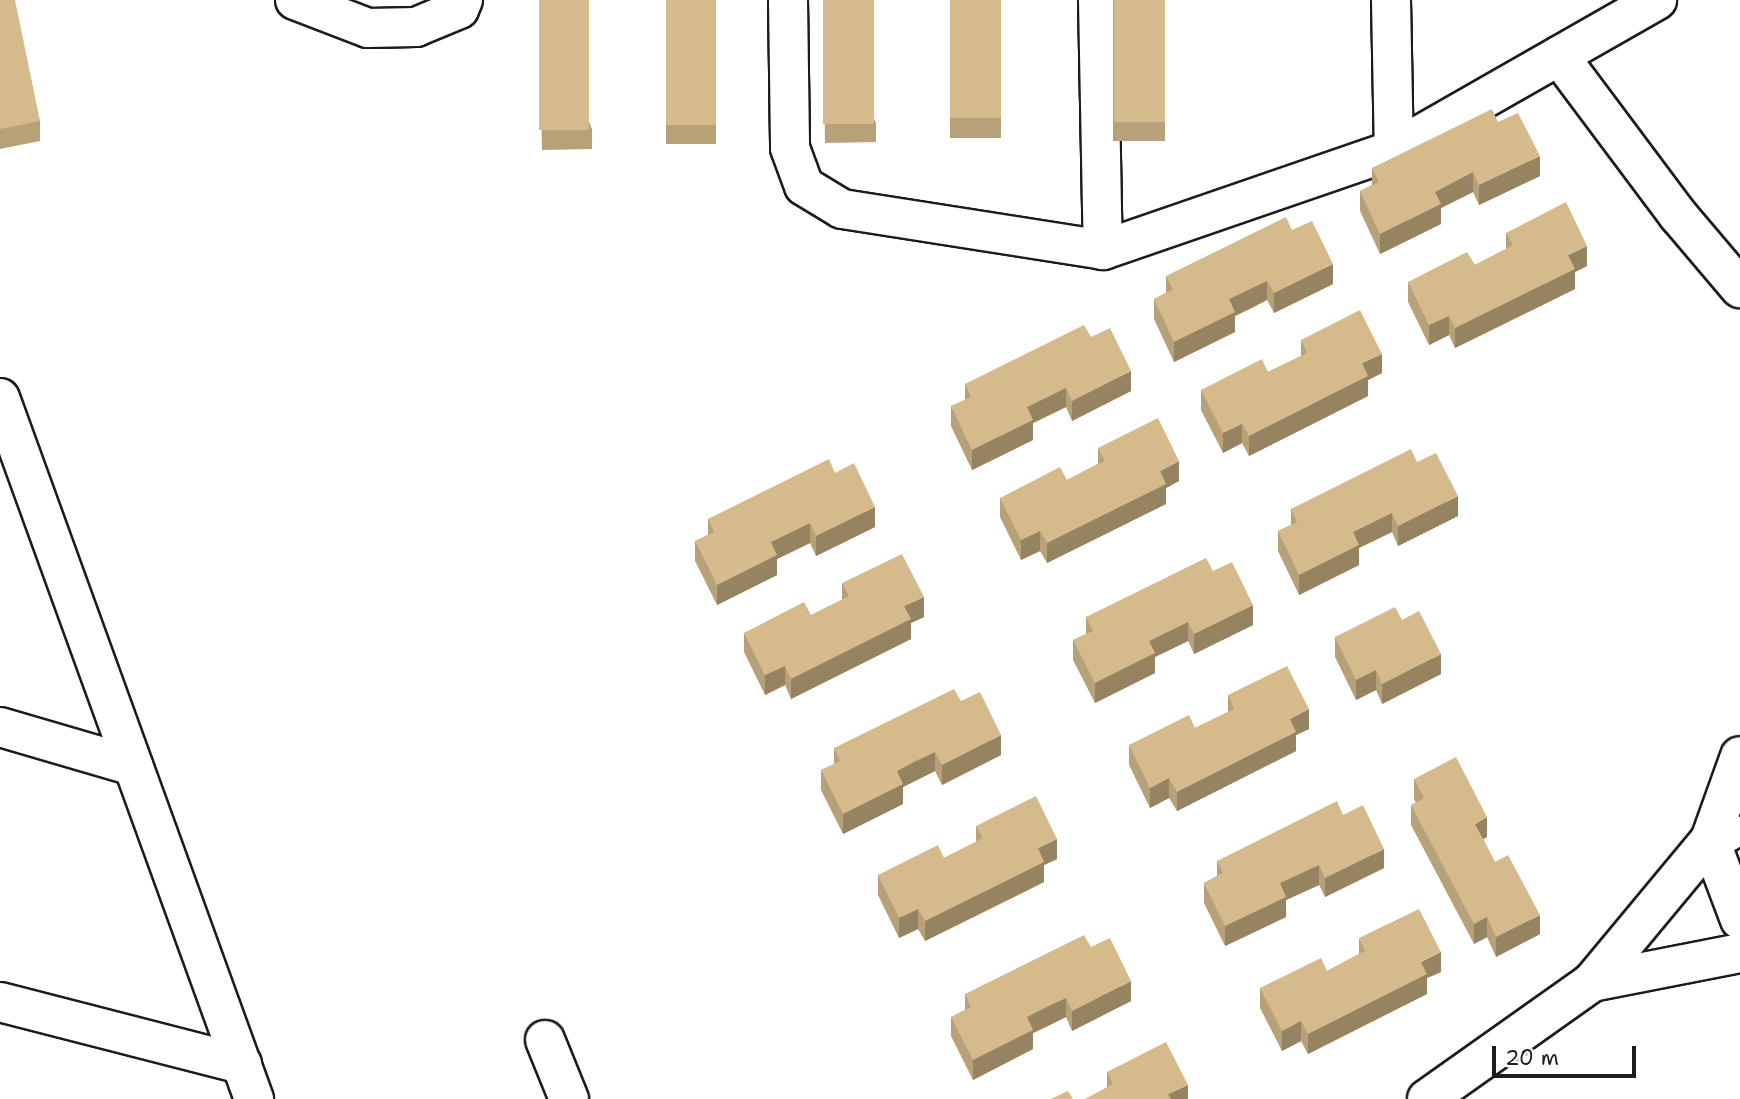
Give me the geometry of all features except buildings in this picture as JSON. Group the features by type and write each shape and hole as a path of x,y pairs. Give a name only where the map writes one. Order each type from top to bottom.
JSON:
{"street":[{"path":"295,0 368,29 416,27 459,9 463,0"},
{"path":"788,0 790,148 804,186 842,209 1103,250 1394,150 1559,56 1621,10 1657,0"},
{"path":"1098,0 1103,250"},
{"path":"1391,0 1394,150"},
{"path":"1559,56 1678,215 1740,288"},
{"path":"0,399 248,1082"},
{"path":"0,727 133,766"},
{"path":"1740,756 1725,834 1740,920"},
{"path":"1427,1099 1592,982 1725,834"},
{"path":"1592,982 1740,953"},
{"path":"0,1002 248,1082"},
{"path":"545,1040 569,1099"}]}
